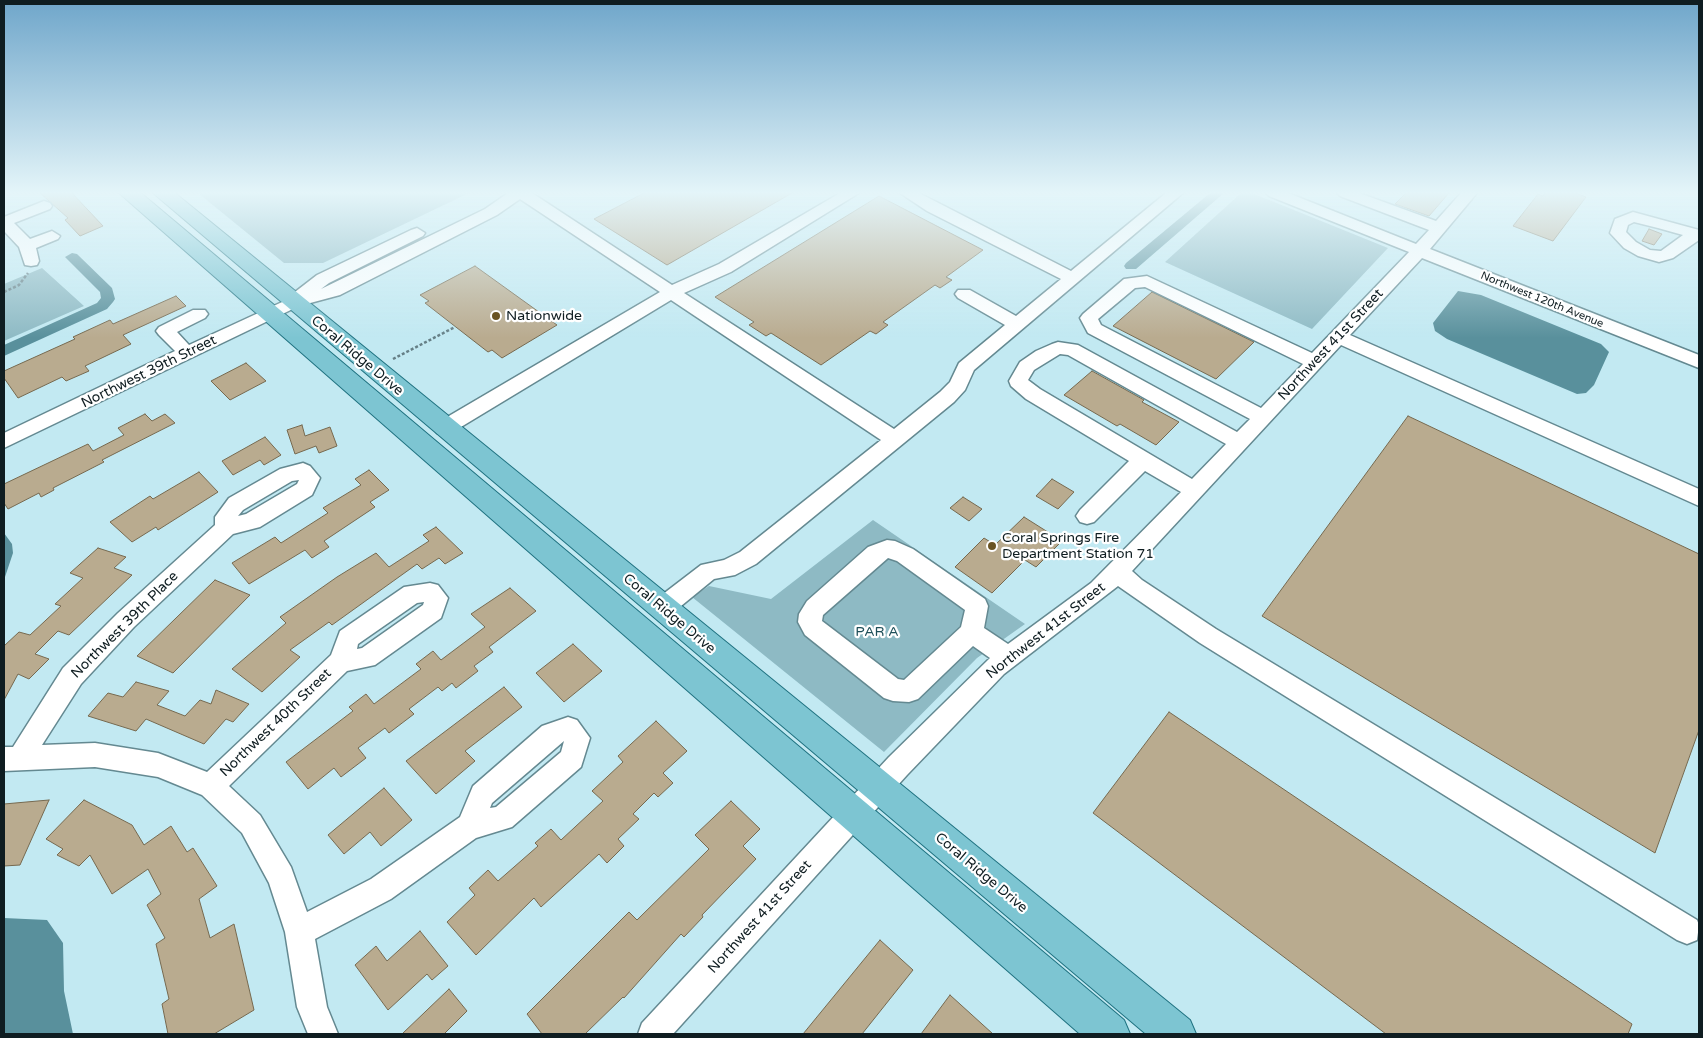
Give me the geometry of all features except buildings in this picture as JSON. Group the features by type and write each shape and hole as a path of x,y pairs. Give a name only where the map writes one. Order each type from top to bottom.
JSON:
{"main road":[{"name":"Coral Ridge Drive","path":"193,241 444,428 662,608 1110,1034"},
{"name":"Coral Ridge Drive","path":"214,241 282,308 866,801 1176,1034"}],"street":[{"path":"19,241 29,254 45,241"},
{"name":"Northwest 39th Street","path":"4,441 282,308 334,291 432,241"},
{"path":"592,241 894,438"},
{"path":"444,428 686,284 725,268 770,241"},
{"path":"998,241 1073,279"},
{"path":"662,608 708,571 727,569 748,558 947,397 958,385 966,368 1073,279 1115,241"},
{"name":"Northwest 120th Avenue","path":"1395,241 1699,362"},
{"name":"Northwest 41st Street","path":"654,1034 866,801 996,667 1099,590 1118,572 1196,491 1427,241"},
{"path":"1264,418 1094,329 1089,318 1130,283 1147,281 1315,362"},
{"path":"964,294 1018,325"},
{"path":"187,353 165,331 199,314"},
{"path":"1338,337 1699,498"},
{"path":"1196,491 1033,394 1018,380 1027,366 1042,355 1058,348 1072,349 1194,415 1240,443"},
{"path":"1087,516 1143,460"},
{"name":"Northwest 39th Place","path":"12,758 72,676 126,620 226,528"},
{"path":"887,549 895,550 905,555 977,606 972,632 916,687 902,692 893,690 813,628 810,622 810,614 876,553 887,549"},
{"path":"1118,572 1134,587 1208,636 1687,930"},
{"path":"972,632 1008,657"},
{"name":"Northwest 40th Street","path":"212,786 341,661"},
{"path":"12,758 95,755 158,765 212,786 251,824 281,877 299,932 312,1008 323,1034"},
{"path":"299,932 381,889 470,826"}],"path":[{"path":"4,292 19,285 31,268 29,254"},
{"path":"393,359 455,326"}],"green space":[{"path":"258,241 368,241 323,263 284,263"},
{"path":"1188,241 1372,241 1388,248 1312,329 1165,262"},
{"path":"42,268 84,306 4,341 4,284"},
{"name":"PAR A","path":"873,520 1025,624 977,658 884,752 692,597 709,586 771,599"}],"shaded area":[{"path":"1458,291 1481,295 1601,344 1609,352 1594,385 1586,393 1577,394 1447,339 1435,331 1433,323"},
{"path":"4,533 12,544 13,553 4,580"},
{"path":"4,918 47,920 63,943 64,991 73,1034 4,1034"}],"waterway":[{"path":"1131,266 1160,241"},
{"path":"4,351 102,306 108,299 107,291 72,257"}],"place":[{"name":"Nationwide","path":"496,316"},
{"name":"Coral Springs Fire Department Station 71","path":"992,546"}]}
